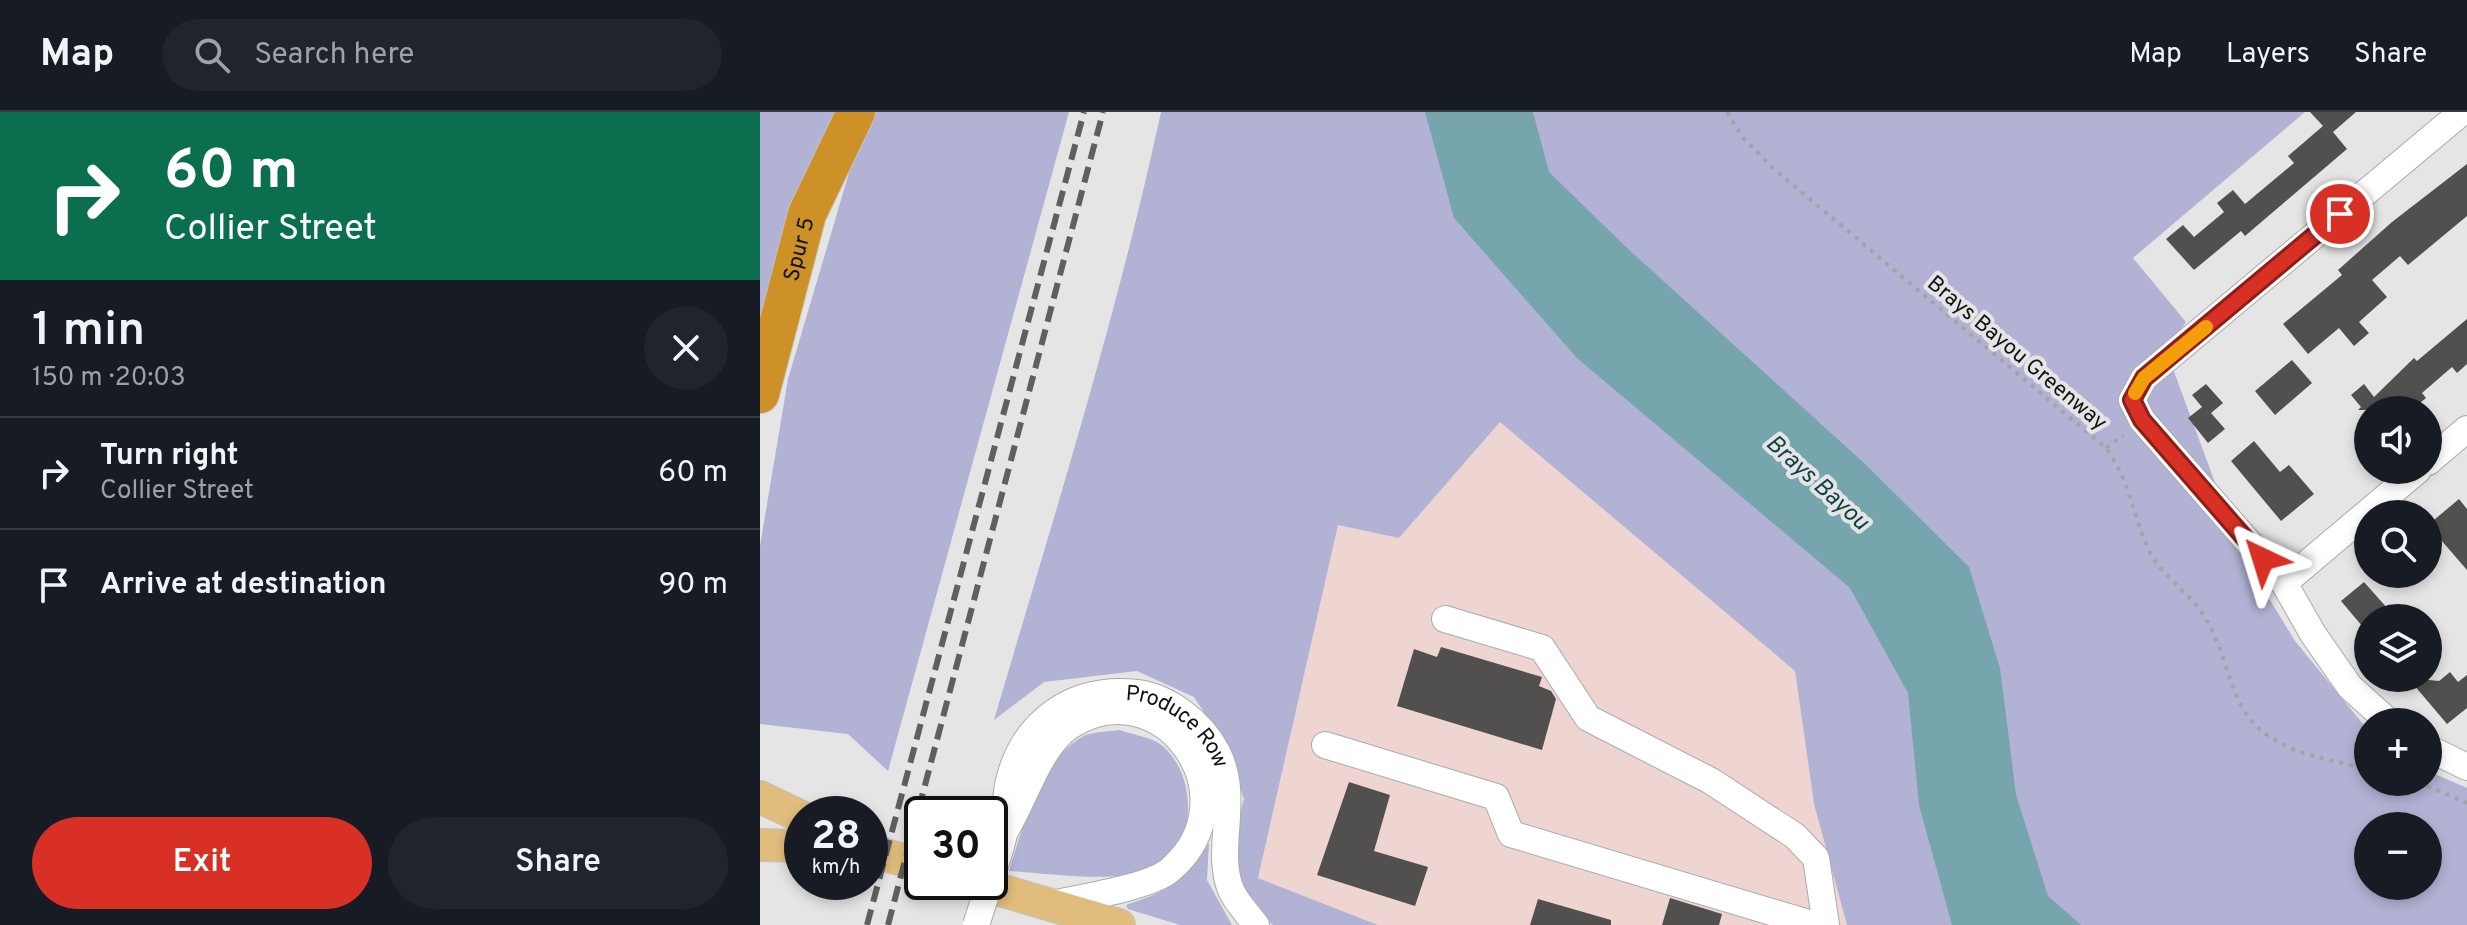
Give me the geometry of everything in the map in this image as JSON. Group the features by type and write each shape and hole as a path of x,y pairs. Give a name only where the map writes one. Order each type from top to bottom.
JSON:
{"highway":[{"name":"Spur 5","path":"760,394 807,214 856,112"}],"main road":[{"path":"760,797 784,808"},
{"path":"760,845 784,846"},
{"path":"1008,895 1059,915 1119,925"}],"street":[{"path":"2373,708 2350,687 2313,634 2284,583 2142,420 2132,400 2144,378 2462,112"},
{"path":"2442,450 2467,429"},
{"path":"2284,583 2401,484"},
{"path":"1445,619 1542,648 1588,718 1711,781 1795,836 1816,858 1826,925"},
{"name":"Produce Row","path":"1007,796 1008,784 1029,732 1054,709 1079,696 1111,690 1158,695 1195,724 1218,753 1230,803 1226,857 1231,889 1256,925"},
{"name":"Produce Row","path":"1008,828 1048,745 1069,726 1089,717 1112,712 1150,717 1180,739 1198,763 1204,807 1195,840 1168,872 1059,915"},
{"path":"1325,745 1496,797 1511,834 1815,925"},
{"path":"2442,755 2467,767"},
{"name":"Produce Row","path":"976,925 984,900"}],"path":[{"name":"Brays Bayou Greenway","path":"1727,112 1742,137 1774,169 2106,448 2128,483 2153,558 2207,621 2241,704 2253,722 2290,748 2313,758 2354,766"},
{"path":"2442,792 2467,803"}],"shaded area":[{"path":"760,112 835,112 760,334"},
{"path":"867,112 1069,112 888,771 848,734 760,724 760,546 788,379"},
{"path":"1161,112 2305,112 2133,258 2186,322 2166,350 2241,553 2295,641 2354,713 2354,796 2442,796 2442,777 2467,788 2467,925 1847,925 1814,804 1795,671 1500,422 1399,538 1338,525 1258,878 1378,925 1273,925 1245,903 1230,850 1244,799 1224,743 1194,697 1137,671 1044,682 994,720 1125,265"},
{"path":"1500,422 1795,671 1814,804 1847,925 1378,925 1258,878 1338,524 1399,538"},
{"path":"1119,730 1160,744 1181,771 1188,807 1186,826 1181,843 1171,857 1157,867 1124,876 1009,871 1035,796 1054,762 1082,737"},
{"path":"1209,843 1207,880 1232,925 1180,925 1128,909 1126,905 1175,883"}],"water":[{"name":"Brays Bayou","path":"1425,112 1533,112 1549,172 1627,248 1864,463 1969,567 2000,668 2016,795 2048,896 2081,925 1952,925 1919,805 1908,693 1850,588 1577,358 1454,218"}],"building":[{"path":"2310,112 2356,112 2333,132 2347,149 2245,236 2241,231 2194,270 2166,239 2183,225 2194,237 2224,212 2217,203 2233,190 2245,204 2294,163 2288,156 2323,126"},
{"path":"2467,164 2467,216 2408,265 2400,256 2372,280 2387,297 2359,322 2369,333 2354,346 2339,328 2308,354 2283,324 2342,275 2338,270 2392,222"},
{"path":"2467,319 2467,364 2457,373 2452,367 2422,393 2424,396 2375,396 2414,358 2417,361"},
{"path":"2292,360 2312,383 2275,415 2255,391"},
{"path":"2206,384 2223,403 2211,413 2225,429 2208,443 2188,418 2202,407 2192,395"},
{"path":"2364,384 2373,396 2354,396 2354,399 2351,395"},
{"path":"2254,441 2280,472 2289,465 2314,494 2281,521 2231,461"},
{"path":"2459,499 2467,509 2467,570 2442,541 2442,513"},
{"path":"2357,588 2369,588 2384,604 2354,604 2354,616 2341,601"},
{"path":"1441,647 1542,677 1539,686 1551,691 1556,699 1542,750 1397,706 1414,649 1437,657"},
{"path":"2450,672 2458,682 2467,675 2467,708 2447,724 2442,718 2442,708 2433,708 2420,692 2442,692 2442,679"},
{"path":"1349,782 1390,795 1374,851 1428,867 1415,906 1317,875"},
{"path":"1670,898 1722,914 1719,925 1662,925"},
{"path":"1538,899 1611,920 1611,925 1530,925"}],"railway":[{"path":"867,925 1084,112"},
{"path":"888,925 1103,112"}],"slow traffic":[{"path":"2135,393 2144,378 2206,327"}],"route":[{"path":"2263,559 2142,420 2133,408 2132,400 2144,378 2340,214"}]}
